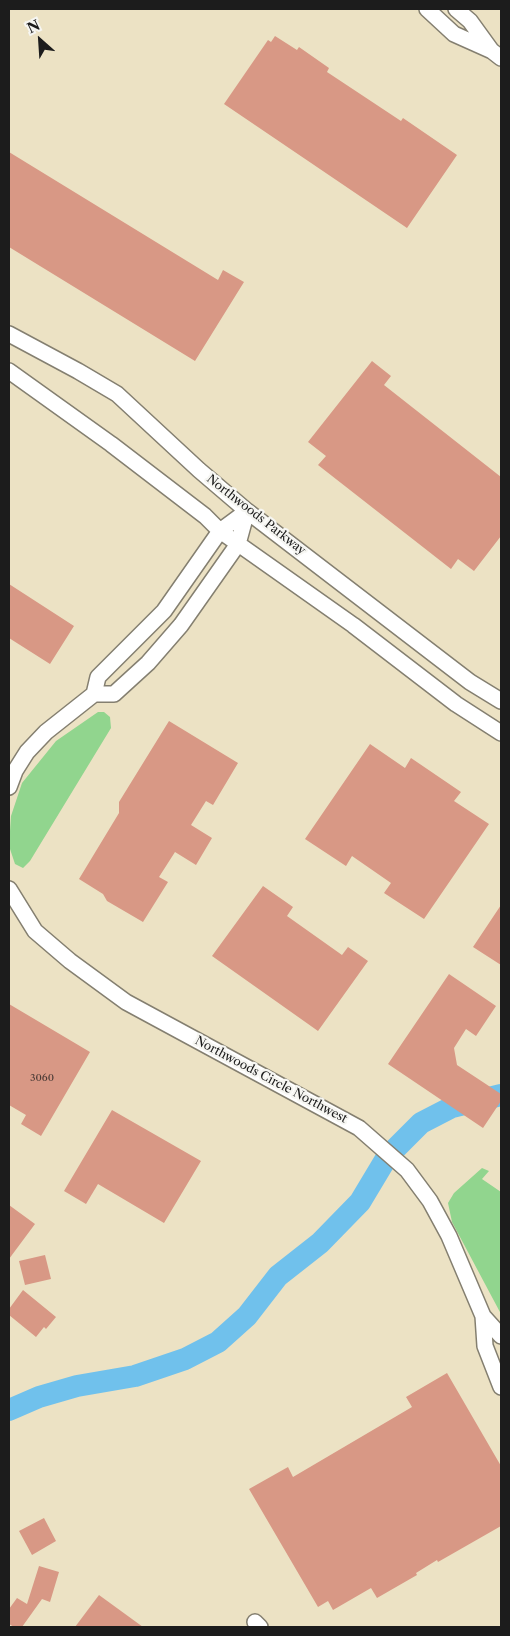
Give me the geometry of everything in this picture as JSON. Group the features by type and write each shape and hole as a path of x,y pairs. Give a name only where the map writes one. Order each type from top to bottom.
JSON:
{"street":[{"path":"427,9 454,34 497,54"},
{"path":"456,9 470,22 497,54"},
{"name":"Northwoods Parkway","path":"9,334 117,394 247,511 470,682 501,701"},
{"path":"9,371 111,444 205,516 220,531 353,626 456,704 501,733"},
{"path":"94,694 98,677 164,611 220,531 247,511"},
{"path":"9,787 15,771 27,752 46,732 94,694 114,694 148,664 181,625 238,544 247,511"},
{"name":"Northwoods Circle Northwest","path":"9,889 35,930 70,961 126,1002 360,1128 407,1170 430,1201 449,1236 483,1316 501,1336"},
{"name":"Northwoods Circle Northwest","path":"483,1316 485,1346 501,1387"}],"green space":[{"path":"98,712 104,712 110,717 111,728 30,861 23,868 15,864 9,846 11,816 22,783 56,741"},
{"path":"482,1168 489,1171 482,1179 501,1192 501,1314 452,1222 448,1203 454,1193"}],"building":[{"path":"275,36 297,50 299,47 329,68 327,72 401,121 403,118 457,155 407,228 224,104 268,40 271,42"},
{"path":"9,152 218,280 223,270 244,282 195,361 9,247"},
{"path":"372,361 391,376 384,385 501,477 501,536 474,571 458,559 451,569 318,465 326,456 308,442"},
{"path":"9,584 74,626 50,664 9,638"},
{"path":"169,721 238,763 213,805 206,801 191,825 212,838 196,865 175,852 159,877 168,882 143,922 107,901 103,894 79,879 119,813 119,802"},
{"path":"370,744 405,768 411,758 461,792 454,801 489,824 424,919 384,893 391,883 352,856 346,866 305,839"},
{"path":"263,886 293,907 287,916 342,955 348,947 368,961 318,1031 212,956"},
{"path":"501,905 501,965 473,947"},
{"path":"449,974 496,1006 476,1036 466,1029 454,1048 457,1065 501,1094 501,1101 483,1128 388,1064"},
{"path":"9,1004 90,1052 41,1136 21,1124 26,1115 9,1105"},
{"path":"112,1110 201,1161 164,1223 98,1184 86,1204 64,1191"},
{"path":"9,1205 35,1224 9,1259"},
{"path":"45,1255 51,1279 25,1285 19,1261"},
{"path":"23,1290 56,1317 36,1337 9,1315 9,1309"},
{"path":"447,1373 501,1466 501,1526 438,1562 437,1560 416,1573 417,1575 377,1598 371,1588 333,1610 328,1601 318,1607 249,1489 288,1467 293,1477 412,1407 406,1397"},
{"path":"44,1518 56,1541 32,1555 19,1531"},
{"path":"39,1566 59,1572 50,1602 42,1599 22,1627 14,1627 9,1624 9,1609 17,1598 27,1604"},
{"path":"99,1595 143,1627 75,1627"}],"waterway":[{"path":"9,1410 39,1397 77,1386 135,1376 185,1359 218,1342 247,1316 278,1276 320,1243 360,1202 387,1157 421,1123 452,1107 501,1095"}]}
